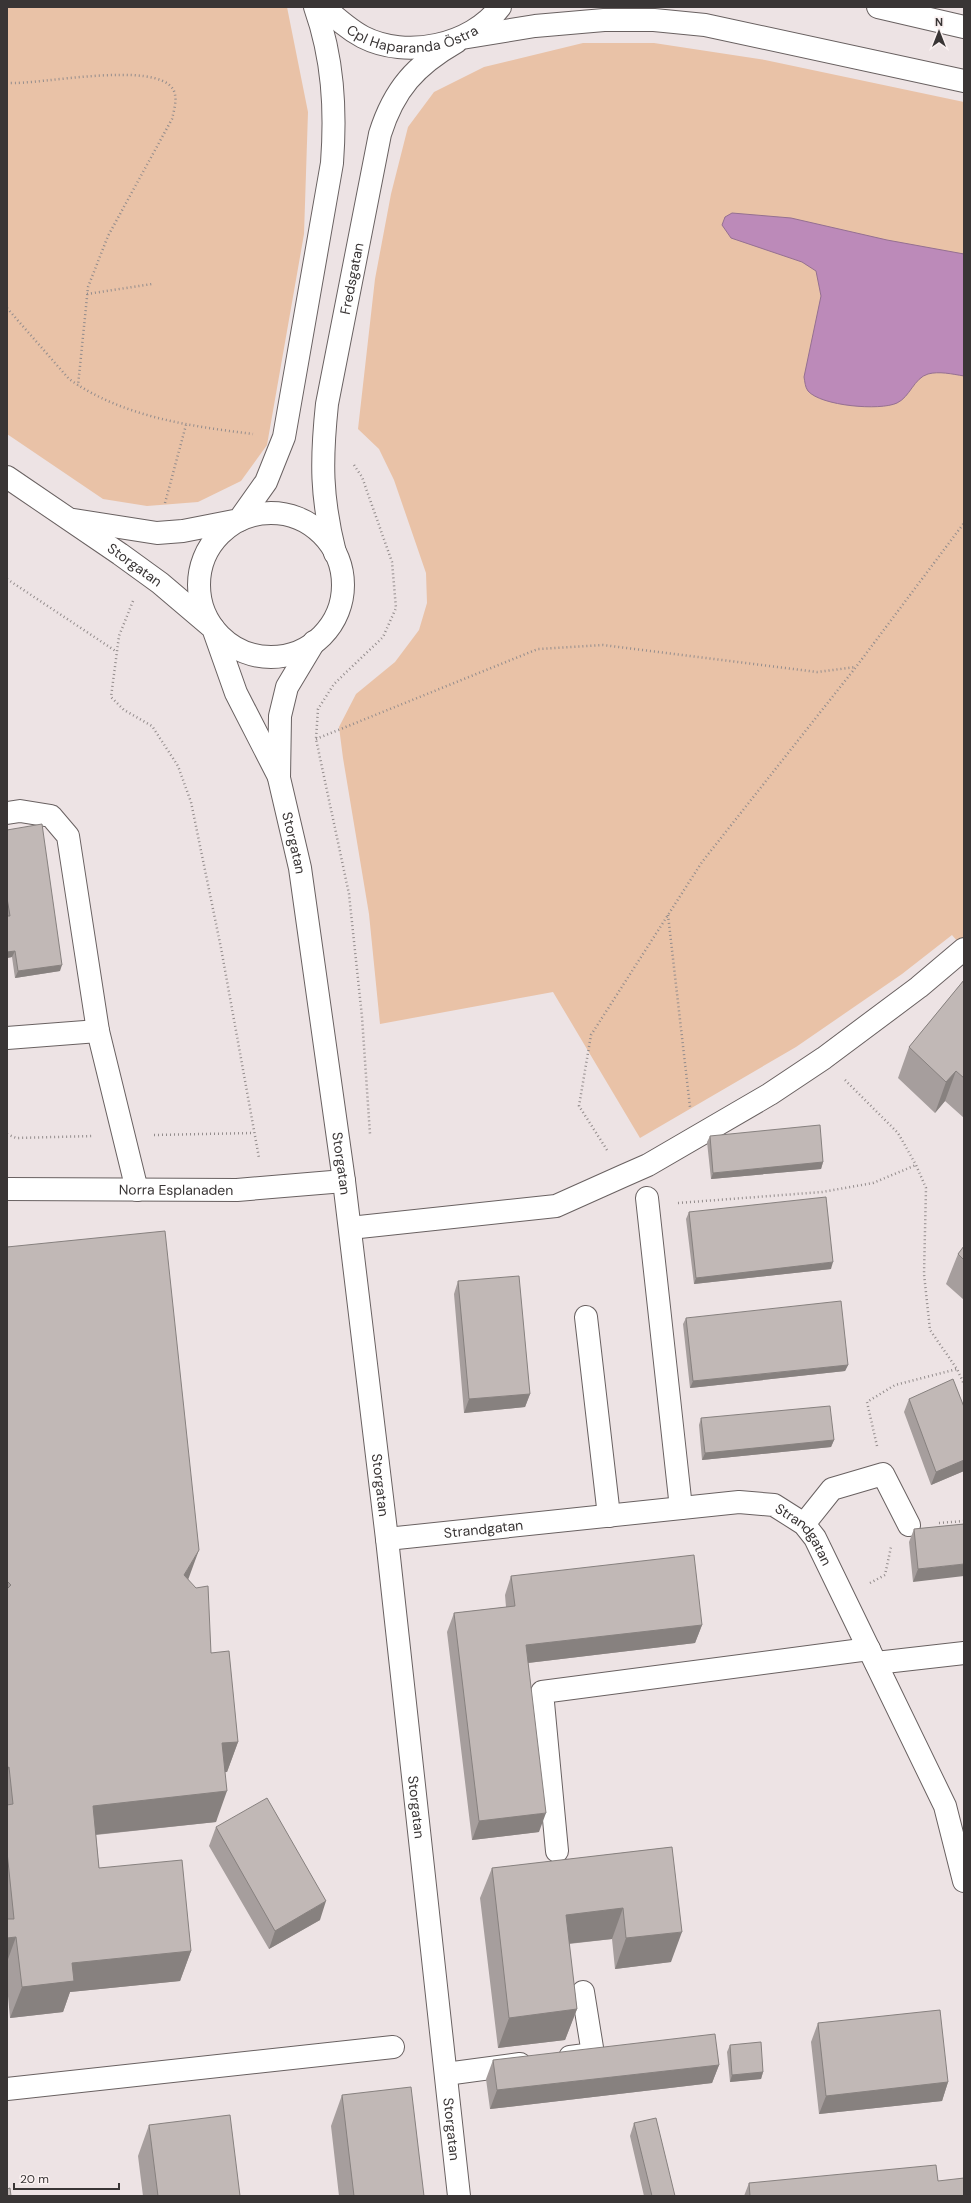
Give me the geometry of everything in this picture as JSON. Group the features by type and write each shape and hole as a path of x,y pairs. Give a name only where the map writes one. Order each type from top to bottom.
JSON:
{"main road":[{"path":"239,520 266,482 284,438 332,163 335,118 332,73 322,28 315,7"},
{"name":"Cpl Haparanda Östra","path":"324,7 340,22 364,37 390,45 417,47 462,38 480,26 500,7"},
{"path":"878,7 964,26"},
{"path":"462,38 535,26 604,20 661,21 719,28 964,81"},
{"name":"Fredsgatan","path":"335,553 323,492 323,444 327,404 380,134 391,103 410,76 434,54 462,38"},
{"name":"Storgatan","path":"7,477 74,520 144,572 234,647 260,656 288,655 314,642"},
{"name":"Storgatan","path":"74,520 157,533 183,532 266,513 294,517 318,530 335,553 343,580 340,601 333,621 314,642 287,686 280,716 280,778 300,868 344,1180 387,1539 459,2196"},
{"name":"Storgatan","path":"239,520 216,537 202,561 199,589 201,603 213,628 236,693 280,778"},
{"path":"7,813 20,811 51,816 68,836 98,1031 137,1190"},
{"path":"350,1228 556,1206 648,1165 770,1094 824,1058 919,987 964,950"},
{"path":"7,1038 98,1031"},
{"name":"Norra Esplanaden","path":"7,1189 237,1190 344,1180"},
{"path":"648,1202 681,1508"},
{"path":"586,1317 609,1516"},
{"path":"804,1524 832,1489 883,1474 909,1525"},
{"name":"Strandgatan","path":"387,1539 739,1502 774,1505 804,1524 815,1538 945,1806 964,1881"},
{"path":"556,1851 542,1692 872,1656 964,1653"},
{"path":"446,2074 593,2054 583,1992"},
{"path":"7,2089 393,2048"}],"path":[{"path":"7,83 22,84 112,74 145,76 165,82 173,89 176,102 172,119 108,236 88,286 78,386"},
{"path":"87,294 152,284"},
{"path":"157,533 186,425"},
{"path":"623,1176 579,1106 591,1035 702,862 856,667 964,523"},
{"path":"144,572 119,636 110,697 124,710 152,726 178,766 191,802 221,948 265,1188"},
{"path":"7,580 117,652"},
{"path":"316,739 538,649 603,645 810,671 856,667"},
{"path":"668,914 694,1138"},
{"path":"824,1058 898,1133 916,1165 926,1188 924,1274 930,1330 956,1369 964,1384"},
{"path":"648,1202 822,1192 872,1183 916,1165"},
{"path":"883,1474 866,1402 895,1385 956,1369"}],"shaded area":[{"path":"7,7 287,7 308,112 304,234 267,445 241,481 198,502 147,506 103,499 7,434"},
{"path":"583,43 654,43 765,60 964,102 964,949 952,935 902,974 796,1047 640,1138 553,992 380,1024 369,914 339,727 356,694 395,662 419,630 427,603 426,573 394,480 379,449 358,429 375,279 391,194 408,127 434,92 484,67"},
{"path":"732,213 791,218 887,240 964,254 964,376 941,373 928,374 919,379 897,403 878,407 851,406 815,396 808,391 804,377 821,296 816,271 802,262 731,238 722,225 725,217"}],"building":[{"path":"42,824 62,965 18,971 15,951 7,952 7,916 10,916 7,898 7,830"},
{"path":"964,980 964,1078 956,1071 946,1082 909,1047"},
{"path":"820,1125 823,1162 713,1173 710,1136"},
{"path":"826,1197 833,1262 696,1278 689,1212"},
{"path":"165,1231 199,1550 184,1575 196,1588 208,1586 211,1653 229,1651 238,1742 222,1743 227,1791 93,1806 99,1868 182,1860 191,1951 72,1963 74,1981 22,1987 16,1937 7,1938 7,1919 14,1919 7,1852 7,1805 13,1804 9,1767 7,1768 7,1589 11,1585 7,1581 7,1247"},
{"path":"964,1246 964,1260 958,1254"},
{"path":"519,1276 530,1394 469,1399 458,1281"},
{"path":"841,1301 848,1365 693,1381 686,1318"},
{"path":"953,1379 964,1407 964,1460 936,1472 909,1399"},
{"path":"830,1406 834,1440 705,1453 701,1418"},
{"path":"964,1524 964,1564 918,1569 914,1529"},
{"path":"694,1555 702,1625 526,1645 546,1813 479,1821 454,1613 515,1606 511,1576"},
{"path":"267,1798 326,1901 275,1931 216,1827"},
{"path":"672,1847 682,1932 626,1938 623,1908 566,1915 577,2009 509,2018 492,1868"},
{"path":"940,2010 948,2082 826,2096 818,2023"},
{"path":"715,2034 719,2065 497,2090 493,2060"},
{"path":"761,2042 763,2072 732,2075 730,2045"},
{"path":"411,2087 424,2196 354,2196 342,2095"},
{"path":"230,2115 240,2196 158,2196 149,2125"},
{"path":"656,2118 675,2196 652,2196 634,2123"},
{"path":"936,2165 938,2181 964,2178 964,2196 750,2196 749,2183"},
{"path":"10,2188 11,2196 7,2196 7,2189"}]}
